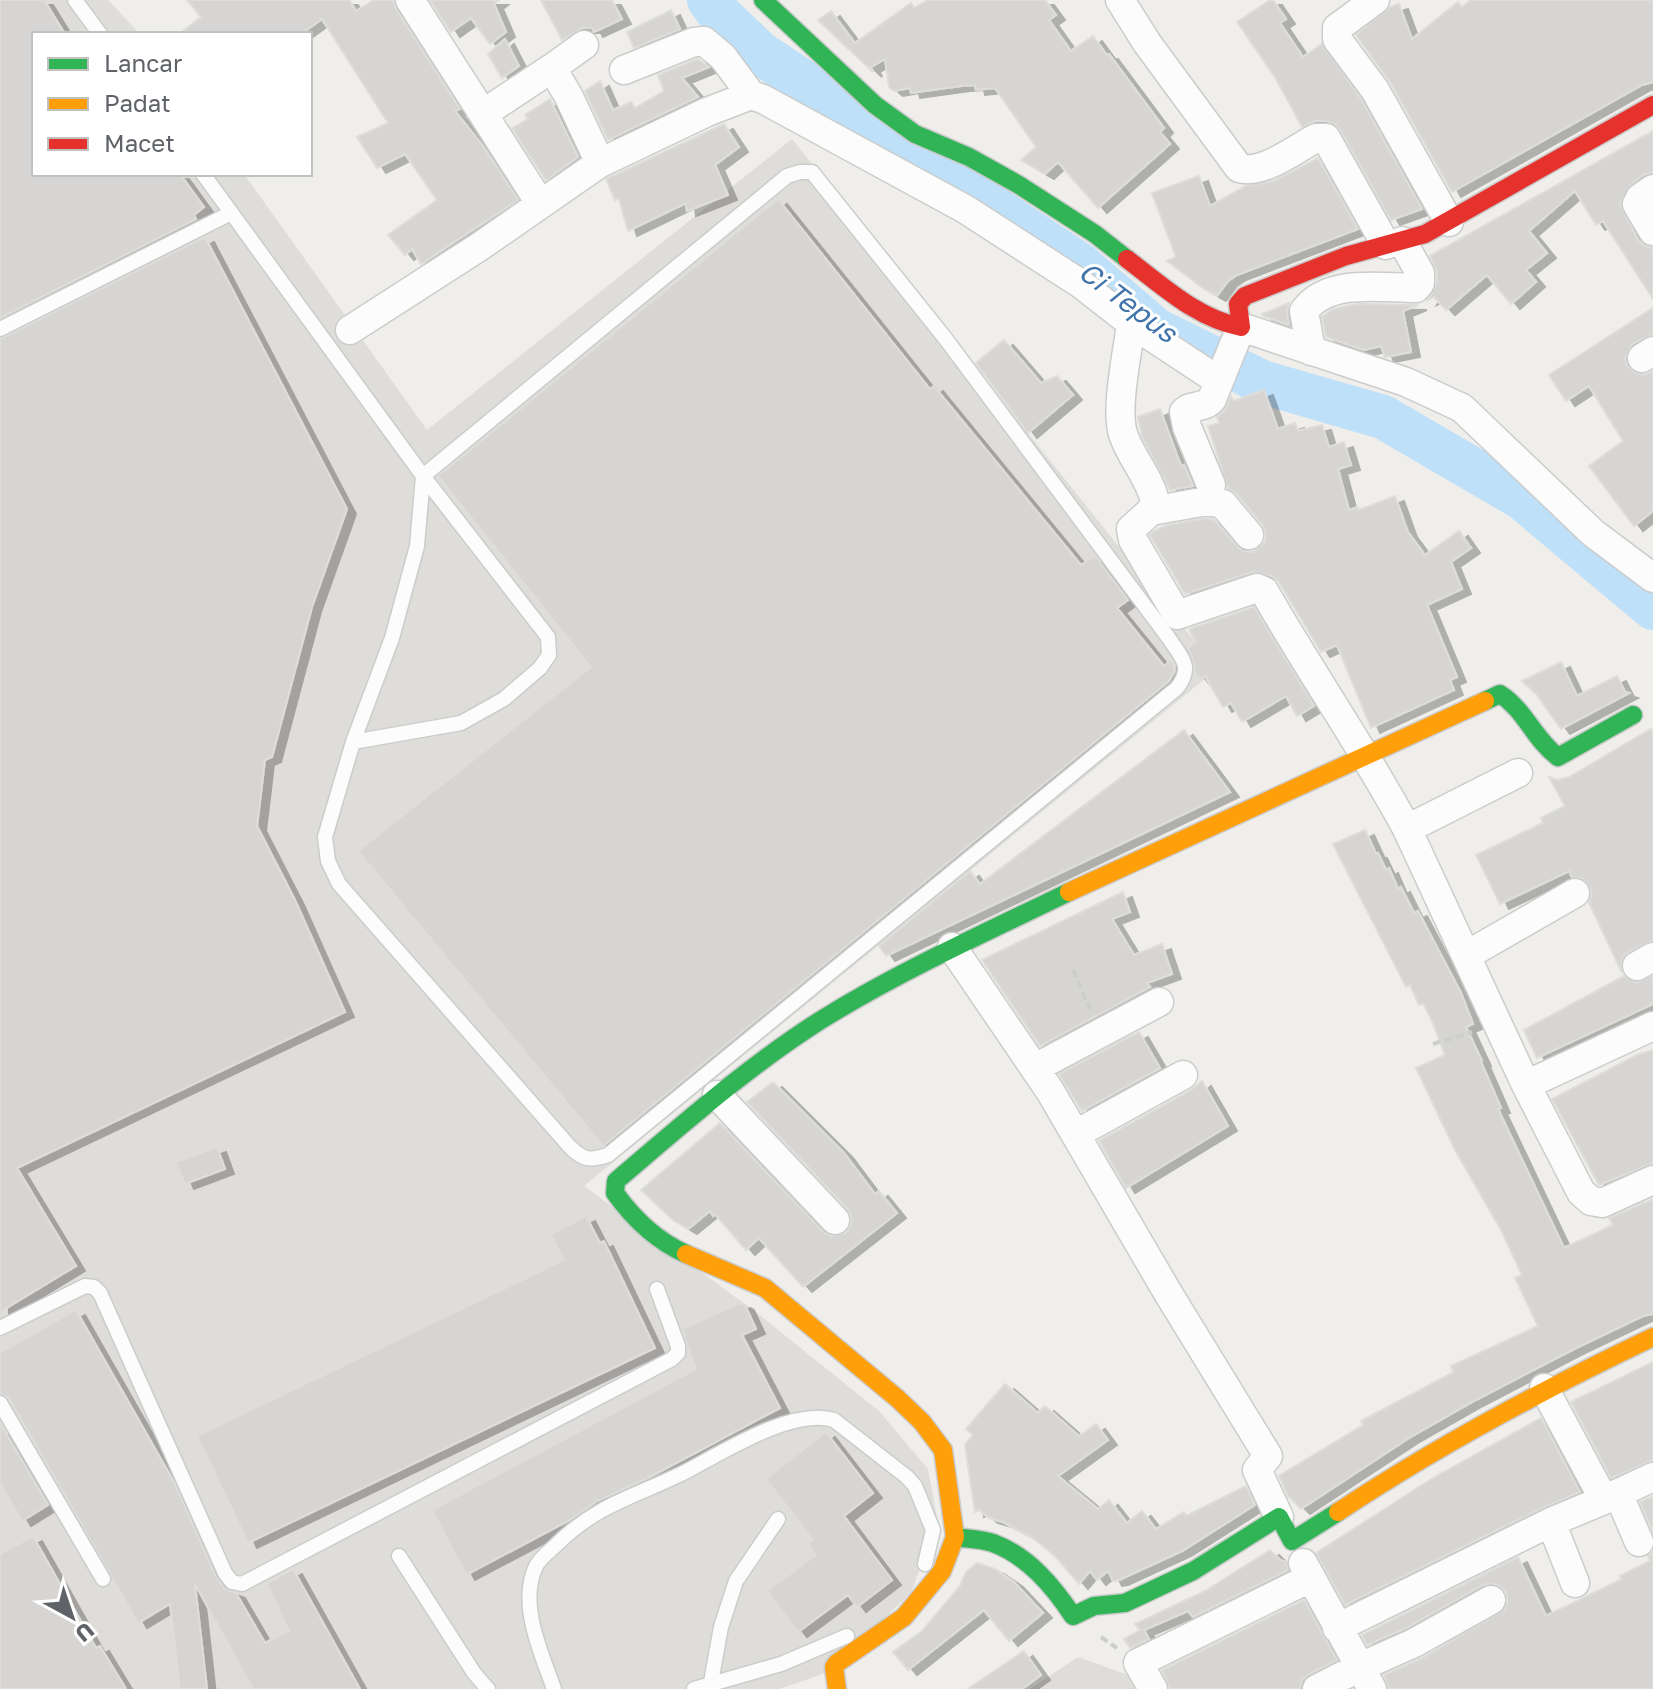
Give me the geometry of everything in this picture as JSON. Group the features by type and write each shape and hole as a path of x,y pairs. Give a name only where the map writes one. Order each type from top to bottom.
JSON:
{"street":[{"path":"410,0 540,203"},
{"path":"764,0 875,105 915,134 969,157 1019,185 1095,234 1192,309 1240,332 1406,382 1462,408 1593,533 1653,578"},
{"path":"1120,0 1147,43 1239,168 1248,170 1261,167 1316,138 1326,138 1394,243 1420,273 1420,283 1416,288 1337,288 1317,297 1304,311 1311,351"},
{"path":"1375,0 1337,28 1337,39 1375,90 1449,222"},
{"path":"624,70 694,42 704,41 723,57 751,95 965,209 1081,284 1131,323 1221,378"},
{"path":"484,113 584,45"},
{"path":"552,68 600,163"},
{"path":"350,330 479,247 600,163 707,112 751,95"},
{"path":"1211,485 1184,412 1208,404 1240,332 1238,304 1245,296 1346,256 1394,243 1449,222 1653,106"},
{"path":"1653,189 1637,204 1653,231"},
{"path":"1131,323 1120,415 1124,435 1153,491 1155,501 1151,511 1133,526 1131,535 1175,613 1179,615 1257,588 1262,589 1314,677 1366,754 1407,829 1526,1085 1581,1192 1591,1201 1602,1203 1653,1180"},
{"path":"1151,511 1207,501 1223,504 1249,535"},
{"path":"837,1689 834,1667 837,1663 904,1617 942,1571 955,1537 943,1450 922,1422 898,1399 765,1288 673,1248 629,1212 615,1193 616,1181 717,1095 820,1021 952,947 1366,754 1500,694 1512,700 1549,752 1558,757 1633,715"},
{"path":"1407,829 1518,773"},
{"path":"1467,955 1575,893"},
{"path":"952,947 1076,1134 1168,1293 1268,1456 1257,1470 1310,1578 1366,1678"},
{"path":"1035,1068 1159,1002"},
{"path":"1526,1085 1653,1026"},
{"path":"1076,1134 1183,1075"},
{"path":"717,1095 835,1220"},
{"path":"955,1537 992,1543 1033,1567 1052,1585 1073,1616 1094,1606 1125,1603 1285,1529 1352,1504 1390,1478 1544,1388 1653,1337"},
{"path":"1544,1388 1639,1542"},
{"path":"1337,1628 1551,1522 1653,1477"},
{"path":"1551,1522 1575,1583"},
{"path":"1153,1689 1138,1663 1310,1578"},
{"path":"1317,1689 1366,1678 1414,1643 1491,1600"}],"lane":[{"path":"75,0 99,32"},
{"path":"800,172 812,172 945,338 1185,662 1185,678 1177,688 608,1155 588,1160 581,1158 570,1147 339,884 328,861 325,837 353,742 392,638 413,562 423,476 787,176 800,172"},
{"path":"204,176 423,476 548,637 549,655 540,668 504,699 461,723 353,742"},
{"path":"0,329 231,213"},
{"path":"0,1328 85,1286 94,1287 100,1293 225,1573 232,1582 242,1584 672,1359 678,1353 678,1346 657,1289"},
{"path":"0,1403 103,1579"},
{"path":"554,1689 528,1595 537,1563 576,1526 600,1509 681,1474 743,1441 809,1418 823,1416 844,1426 915,1486 933,1530 927,1560 909,1591 893,1608 863,1626 781,1664 694,1689"},
{"path":"711,1682 721,1627 736,1581 778,1519"},
{"path":"399,1556 474,1673 488,1689"}],"path":[{"path":"1073,970 1100,1034"},
{"path":"1433,1044 1497,1024"}],"shaded area":[{"path":"0,0 108,0 138,32 32,32 32,176 245,176 427,430 792,139 1217,669 584,1186 757,1313 879,1411 928,1469 938,1523 911,1592 831,1671 780,1689 0,1689"},
{"path":"1078,1657 1148,1682 1153,1689 1030,1689"}],"building":[{"path":"0,0 44,0 64,32 32,32 32,176 181,176 204,207 194,215 196,219 0,318"},
{"path":"187,0 349,0 356,11 374,0 393,0 460,109 455,111 483,146 518,200 421,264 412,249 405,255 388,235 437,200 405,154 377,168 357,137 388,123 322,19 304,32 182,32 201,17"},
{"path":"430,0 499,0 494,4 506,32 490,44 471,18 451,32"},
{"path":"541,0 612,0 622,19 594,32 592,28 582,28 562,40"},
{"path":"928,0 1045,0 1056,15 1049,20 1071,51 1093,36 1164,128 1160,132 1170,144 1098,208 1058,162 1045,174 1021,160 1036,147 995,88 976,90 975,85 911,93 910,88 894,91 889,87 885,59 871,67 873,72 818,20 831,11 855,43 911,3 914,8"},
{"path":"1270,0 1286,19 1280,23 1303,57 1322,44 1361,99 1422,209 1391,220 1340,129 1326,121 1315,121 1302,127 1275,77 1237,22"},
{"path":"1471,0 1653,0 1653,82 1642,85 1452,192 1390,82 1356,35 1390,7 1399,4 1412,39 1458,2 1462,7"},
{"path":"671,10 680,29 634,48 627,32"},
{"path":"505,39 519,66 502,78 488,54"},
{"path":"698,59 709,67 682,78 698,97 608,140 585,91 600,81 613,110 631,102 635,108 664,91 658,75"},
{"path":"550,99 578,157 546,180 512,128 528,119 525,115"},
{"path":"724,124 739,147 715,165 728,195 687,211 686,203 628,231 619,199 615,200 606,179"},
{"path":"1653,131 1653,172 1630,185 1620,204 1638,240 1653,248 1653,299 1603,221 1596,225 1575,191 1529,231 1547,253 1526,270 1536,282 1511,304 1487,275 1446,310 1434,297 1428,300 1437,283 1437,272 1430,256"},
{"path":"1318,158 1358,229 1237,275 1217,296 1167,261 1176,257 1152,193 1199,176 1210,206 1246,186 1274,181"},
{"path":"778,199 930,389 934,386 1081,565 1095,556 1128,600 1117,608 1164,666 1172,660 1175,671 1169,681 603,1146 358,851 591,667 438,476"},
{"path":"205,237 347,509 312,607 272,757 265,760 257,826 295,900 345,1012 17,1168 76,1266 0,1312 0,339"},
{"path":"1289,303 1289,325 1262,314"},
{"path":"1357,304 1418,305 1403,311 1411,352 1385,357 1381,346 1364,350 1326,337 1322,317 1333,309"},
{"path":"1653,308 1653,334 1632,344 1625,358 1627,366 1635,373 1644,375 1653,371 1653,511 1634,526 1589,466 1623,441 1589,386 1566,401 1549,375"},
{"path":"1004,340 1041,383 1057,376 1073,395 1028,433 976,363"},
{"path":"1264,390 1278,429 1295,423 1298,431 1322,425 1329,447 1344,442 1351,465 1338,469 1349,510 1358,507 1359,510 1395,496 1408,532 1425,555 1459,531 1471,548 1451,562 1462,589 1427,605 1457,677 1450,680 1454,690 1371,728 1337,645 1321,652 1279,582 1272,576 1252,572 1185,594 1150,535 1154,531 1168,525 1207,518 1214,520 1242,551 1253,552 1265,542 1266,533 1262,524 1228,488 1208,426 1219,423 1217,417 1231,397 1234,401"},
{"path":"1160,409 1181,466 1184,465 1193,486 1170,490 1142,436 1138,417"},
{"path":"1254,607 1314,706 1297,716 1286,696 1242,722 1231,703 1223,707 1205,676 1200,679 1195,672 1188,648 1196,642 1189,629"},
{"path":"1561,662 1577,696 1617,676 1625,692 1629,693 1561,729 1536,694 1522,681"},
{"path":"1651,729 1653,940 1628,952 1622,958 1621,971 1589,903 1592,892 1584,879 1572,877 1569,871 1500,904 1476,855 1543,823 1541,818 1565,806 1549,777 1557,780 1569,777"},
{"path":"1184,730 1230,792 886,956 879,946 970,871 980,884"},
{"path":"1365,830 1398,889 1401,887 1414,913 1418,911 1461,993 1473,1024 1466,1027 1501,1108 1498,1109 1564,1248 1613,1225 1609,1218 1653,1199 1653,1314 1576,1348 1474,1401 1409,1438 1301,1509 1288,1496 1279,1476 1363,1425 1361,1421 1454,1372 1451,1366 1538,1326 1515,1278 1522,1275 1501,1230 1455,1150 1416,1068 1445,1055 1432,1021 1423,1003 1419,1005 1410,985 1406,987 1333,844"},
{"path":"1123,892 1130,912 1112,919 1134,955 1162,944 1172,974 1147,983 1150,987 1040,1046 982,960"},
{"path":"1624,976 1636,983 1653,976 1653,1004 1537,1058 1524,1030"},
{"path":"1139,1032 1160,1068 1082,1111 1059,1074"},
{"path":"1653,1050 1653,1163 1599,1185 1552,1099 1637,1055"},
{"path":"1202,1081 1228,1126 1126,1188 1099,1141"},
{"path":"773,1082 844,1153 875,1194 879,1191 897,1213 803,1287 759,1238 746,1250 710,1211 688,1229 673,1220 641,1190 720,1123 823,1232 831,1236 846,1233 851,1224 847,1208 747,1102"},
{"path":"217,1147 225,1169 185,1184 176,1162"},
{"path":"586,1216 600,1243 604,1241 655,1348 248,1543 197,1436 564,1260 551,1234"},
{"path":"741,1303 745,1305 756,1329 742,1335 780,1408 650,1477 597,1501 570,1520 466,1575 432,1510 696,1369 682,1329"},
{"path":"76,1310 174,1482 216,1577 225,1589 236,1593 265,1643 289,1631 267,1584 293,1569 360,1689 253,1689 195,1584 207,1689 180,1689 170,1604 138,1623 9,1398 0,1393 0,1353"},
{"path":"1653,1362 1653,1460 1611,1478 1571,1402"},
{"path":"1005,1384 1038,1413 1045,1406 1079,1436 1096,1424 1108,1440 1058,1476 1098,1509 1109,1500 1127,1523 1142,1511 1156,1529 1184,1512 1186,1516 1246,1486 1255,1505 1182,1551 1119,1580 1113,1581 1108,1571 1097,1580 1090,1571 1079,1584 1056,1557 1032,1537 989,1518 979,1510 975,1512 965,1445 973,1435 966,1429"},
{"path":"1541,1418 1580,1492 1345,1605 1316,1553 1433,1478"},
{"path":"0,1423 48,1505 22,1521 0,1483"},
{"path":"826,1432 873,1493 844,1516 892,1580 857,1607 848,1595 798,1632 767,1591 816,1555 808,1543 813,1540 766,1479"},
{"path":"1653,1496 1653,1532 1640,1502"},
{"path":"33,1536 96,1648 100,1646 126,1689 0,1689 0,1554"},
{"path":"1270,1550 1286,1562 1288,1570 1193,1617 1188,1611 1144,1630 1149,1639 1130,1648 1124,1639 1140,1630 1135,1624 1205,1591"},
{"path":"1653,1552 1653,1689 1389,1689 1384,1675 1422,1658 1505,1609 1508,1601 1506,1592 1492,1583 1367,1645 1362,1635 1518,1557 1546,1616 1622,1579 1620,1576 1650,1561 1648,1556"},
{"path":"977,1563 995,1569 1014,1582 1043,1613 1009,1641 984,1610 908,1670 893,1652 921,1632 960,1586 966,1572"},
{"path":"1304,1600 1337,1660 1309,1674 1302,1680 1300,1689 1170,1689 1162,1670"},
{"path":"1024,1651 1041,1675 1022,1689 968,1689"}],"waterway":[{"name":"Ci Tepus","path":"709,0 720,15 760,53 1079,264 1156,330 1262,382 1383,417 1522,498 1653,608"}],"traffic: fast":[{"path":"763,0 875,105 915,134 969,157 1019,185 1095,234 1127,259"},
{"path":"1485,701 1500,694 1558,757 1633,715"},
{"path":"686,1254 656,1236 638,1220 615,1193 616,1181 741,1077 821,1020 912,969 1069,892"},
{"path":"955,1537 993,1543 1017,1556 1048,1583 1073,1616 1094,1606 1125,1603 1193,1571 1279,1517 1292,1541 1338,1512"}],"traffic: slow":[{"path":"1069,892 1485,701"},
{"path":"686,1254 765,1288 898,1399 922,1422 943,1450 955,1537 942,1571 904,1617 837,1663 834,1667 837,1689"},
{"path":"1338,1512 1492,1419 1653,1337"}],"traffic: jam":[{"path":"1127,259 1195,309 1241,327 1238,304 1245,296 1346,256 1425,234 1653,105"}]}
